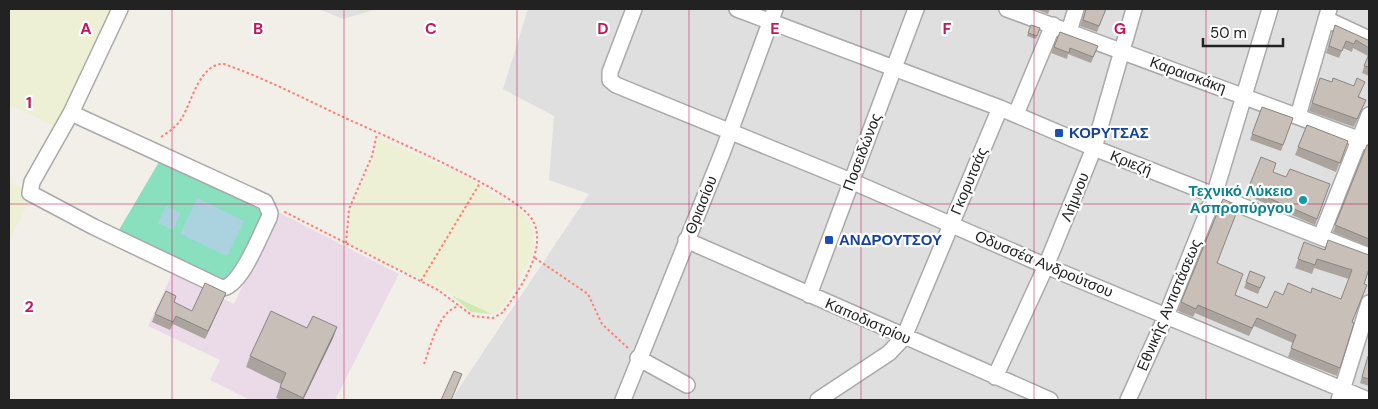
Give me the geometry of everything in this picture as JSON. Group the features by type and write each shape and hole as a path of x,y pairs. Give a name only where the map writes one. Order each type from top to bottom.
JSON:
{"street":[{"path":"71,114 261,199 269,207 269,218 240,276 232,286 226,288 214,284 47,203 30,192 32,182 71,114 120,9"},
{"name":"Οδυσσέα Ανδρούτσου","path":"634,9 610,72 610,80 616,85 851,182 1166,316 1341,394 1368,400"},
{"name":"Κριεζή","path":"737,9 772,15 894,69 1016,114 1094,148 1369,256"},
{"name":"Ποσειδώνος","path":"809,295 916,9"},
{"name":"Καραισκάκη","path":"1007,9 1245,95 1364,141"},
{"path":"1068,31 1076,9"},
{"name":"Λήμνου","path":"995,377 1046,266 1094,148 1134,9"},
{"name":"Εθνικής Αντιστάσεως","path":"1128,400 1166,316 1214,196 1270,9"},
{"path":"1298,116 1328,14 1369,39"},
{"name":"Θριασίου","path":"623,400 638,358 729,133 772,15"},
{"path":"1016,114 1053,25"},
{"name":"Γκορυτσάς","path":"904,338 1000,108"},
{"path":"1320,236 1364,141 1369,116"},
{"name":"Καποδιστρίου","path":"686,240 904,338 1050,400"},
{"path":"1341,394 1369,302"},
{"path":"818,400 889,353 904,338"},
{"path":"638,358 687,385"}],"path":[{"path":"161,137 177,126 205,74 217,64 231,66 467,175 522,208 529,215 536,230 535,258 502,313 493,318 483,318 473,316 445,294 421,281 282,210 269,207"},
{"path":"346,243 349,209 372,156 377,133"},
{"path":"421,281 480,184"},
{"path":"535,258 588,294 602,324 638,358"},
{"path":"424,364 443,318 452,308 459,306"}],"shaded area":[{"path":"319,9 377,9 343,19"},
{"path":"528,9 1369,9 1369,400 451,400 589,194 549,180 554,116 503,89"},
{"path":"278,212 399,274 335,400 250,400 210,380 220,360 148,326 172,274 234,304"}],"green space":[{"path":"9,9 128,9 66,132 9,104"},
{"path":"378,137 472,180 526,215 534,233 533,254 506,303 498,312 492,314 348,243 349,216 373,158"},
{"path":"159,162 260,205 263,214 228,280 218,282 116,235"},
{"path":"9,182 33,194 9,241"},
{"path":"451,295 492,314 471,312"}],"water":[{"path":"197,198 244,221 227,256 180,234"},
{"path":"166,206 181,213 173,230 158,223"}],"building":[{"path":"1086,9 1106,9 1099,26 1083,20"},
{"path":"1031,25 1040,28 1037,36 1028,33"},
{"path":"1335,25 1369,40 1369,48 1356,40 1354,44 1346,41 1342,51 1329,46"},
{"path":"1060,32 1098,46 1093,57 1070,48 1069,53 1054,47"},
{"path":"1369,54 1369,67 1364,66"},
{"path":"1320,78 1332,82 1333,78 1354,86 1357,78 1365,82 1358,97 1366,100 1357,119 1312,103"},
{"path":"1262,107 1293,118 1283,145 1252,134"},
{"path":"1307,125 1348,141 1340,163 1298,147"},
{"path":"1367,145 1369,145 1369,239 1335,225"},
{"path":"1261,157 1276,163 1273,172 1286,177 1290,169 1330,184 1317,219 1248,189"},
{"path":"1223,199 1239,206 1217,263 1243,274 1235,295 1267,308 1275,291 1283,295 1288,283 1311,293 1312,288 1341,299 1352,270 1317,259 1315,265 1298,259 1304,242 1325,250 1328,240 1369,255 1369,269 1364,284 1367,285 1352,322 1354,323 1340,368 1291,348 1296,335 1257,318 1252,328 1198,305 1196,309 1181,302"},
{"path":"1250,271 1265,277 1260,288 1246,282"},
{"path":"205,283 226,293 208,331 176,316 173,322 155,314 166,291 176,296 174,302 192,311"},
{"path":"271,311 307,328 313,316 337,327 303,398 280,387 286,373 250,356"},
{"path":"1369,357 1369,379 1362,377"},
{"path":"454,371 462,374 451,400 441,400"}],"place":[{"name":"ΚΟΡΥΤΣΑΣ","path":"1059,133"},
{"name":"Τεχνικό Λύκειο Ασπροπύργου","path":"1303,200"},
{"name":"ΑΝΔΡΟΥΤΣΟΥ","path":"829,240"}]}
